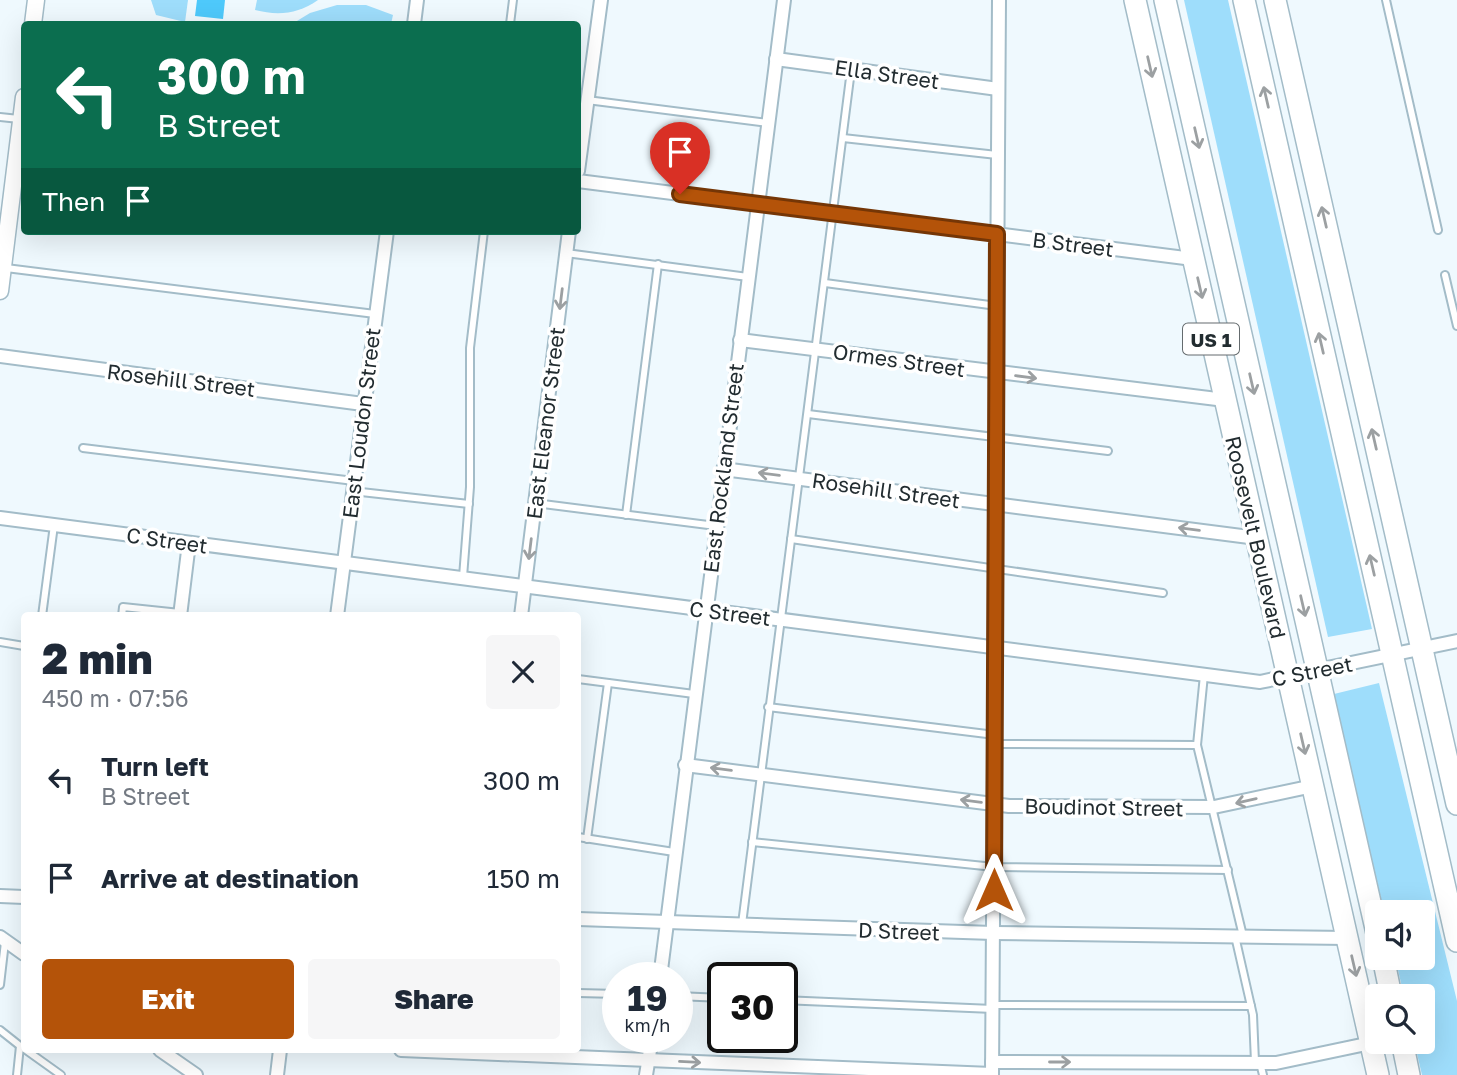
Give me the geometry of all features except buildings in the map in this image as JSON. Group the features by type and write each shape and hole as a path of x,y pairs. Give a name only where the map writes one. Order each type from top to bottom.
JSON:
{"highway":[{"name":"Roosevelt Boulevard","path":"1135,0 1365,1017"},
{"name":"Roosevelt Boulevard","path":"1165,0 1370,900"},
{"path":"1244,0 1457,941"},
{"path":"1275,0 1457,804"},
{"path":"1298,102 1298,242"},
{"path":"1334,399 1393,522"},
{"name":"Roosevelt Boulevard","path":"1373,1054 1378,1075"},
{"path":"1405,1054 1409,1075"}],"street":[{"path":"33,21 36,0"},
{"path":"414,21 417,0"},
{"path":"581,147 601,0"},
{"name":"East Rockland Street","path":"662,962 784,0"},
{"path":"992,1070 999,0"},
{"name":"Ella Street","path":"776,60 998,89"},
{"path":"0,292 20,164"},
{"name":"B Street","path":"581,181 1193,259"},
{"name":"East Loudon Street","path":"338,612 386,235"},
{"name":"East Eleanor Street","path":"522,612 568,235"},
{"name":"Ormes Street","path":"740,340 1225,400"},
{"name":"Rosehill Street","path":"0,356 363,404"},
{"name":"Rosehill Street","path":"723,469 1256,538"},
{"name":"C Street","path":"0,518 1260,682 1457,641"},
{"path":"180,612 189,543"},
{"name":"Boudinot Street","path":"685,765 994,804 1214,807 1313,786"},
{"path":"0,896 21,897"},
{"name":"D Street","path":"581,919 993,933 1347,938"},
{"path":"2,938 21,952"},
{"path":"475,1053 992,1070 1259,1067 1365,1044"},
{"path":"164,1053 196,1075"},
{"path":"277,1075 280,1053"},
{"path":"646,1075 649,1053"}],"lane":[{"path":"510,21 513,0"},
{"path":"1386,0 1437,230"},
{"path":"741,926 851,69"},
{"path":"587,100 768,123"},
{"path":"0,117 21,109"},
{"path":"843,138 998,155"},
{"path":"463,577 469,504 470,348 484,235"},
{"path":"566,253 748,277"},
{"path":"626,515 658,264"},
{"path":"3,268 375,314"},
{"path":"1445,275 1457,326"},
{"path":"825,283 998,306"},
{"path":"808,414 1108,451"},
{"path":"83,448 469,504"},
{"path":"535,503 716,526"},
{"path":"43,612 54,525"},
{"path":"791,539 1163,593"},
{"path":"122,612 123,607 164,612"},
{"path":"0,642 21,646"},
{"path":"1204,675 1197,745 1228,870 1259,1067"},
{"path":"581,679 694,694"},
{"path":"587,839 608,683"},
{"path":"768,708 995,740 1197,745"},
{"path":"581,838 674,852"},
{"path":"752,842 995,867 1228,870"},
{"path":"0,985 2,938"},
{"path":"581,993 602,994"},
{"path":"798,1001 993,1007 1251,1006"},
{"path":"0,1030 21,1046"},
{"path":"16,1075 23,1053"},
{"path":"31,1053 61,1075"}],"shaded area":[{"path":"151,0 188,0 185,21 156,15"},
{"path":"197,0 225,0 223,19 195,16"},
{"path":"257,0 318,0 295,11 272,13 255,10"},
{"path":"1184,0 1228,0 1372,629 1328,637"},
{"path":"337,5 366,5 393,15 392,21 297,21 310,13"},
{"path":"1379,683 1432,900 1381,900 1334,694"},
{"path":"1435,911 1457,1001 1457,1075 1422,1075 1417,1054 1435,1054 1435,984 1401,984 1398,970 1435,970"}],"route":[{"path":"680,194 997,234 994,890"}]}
